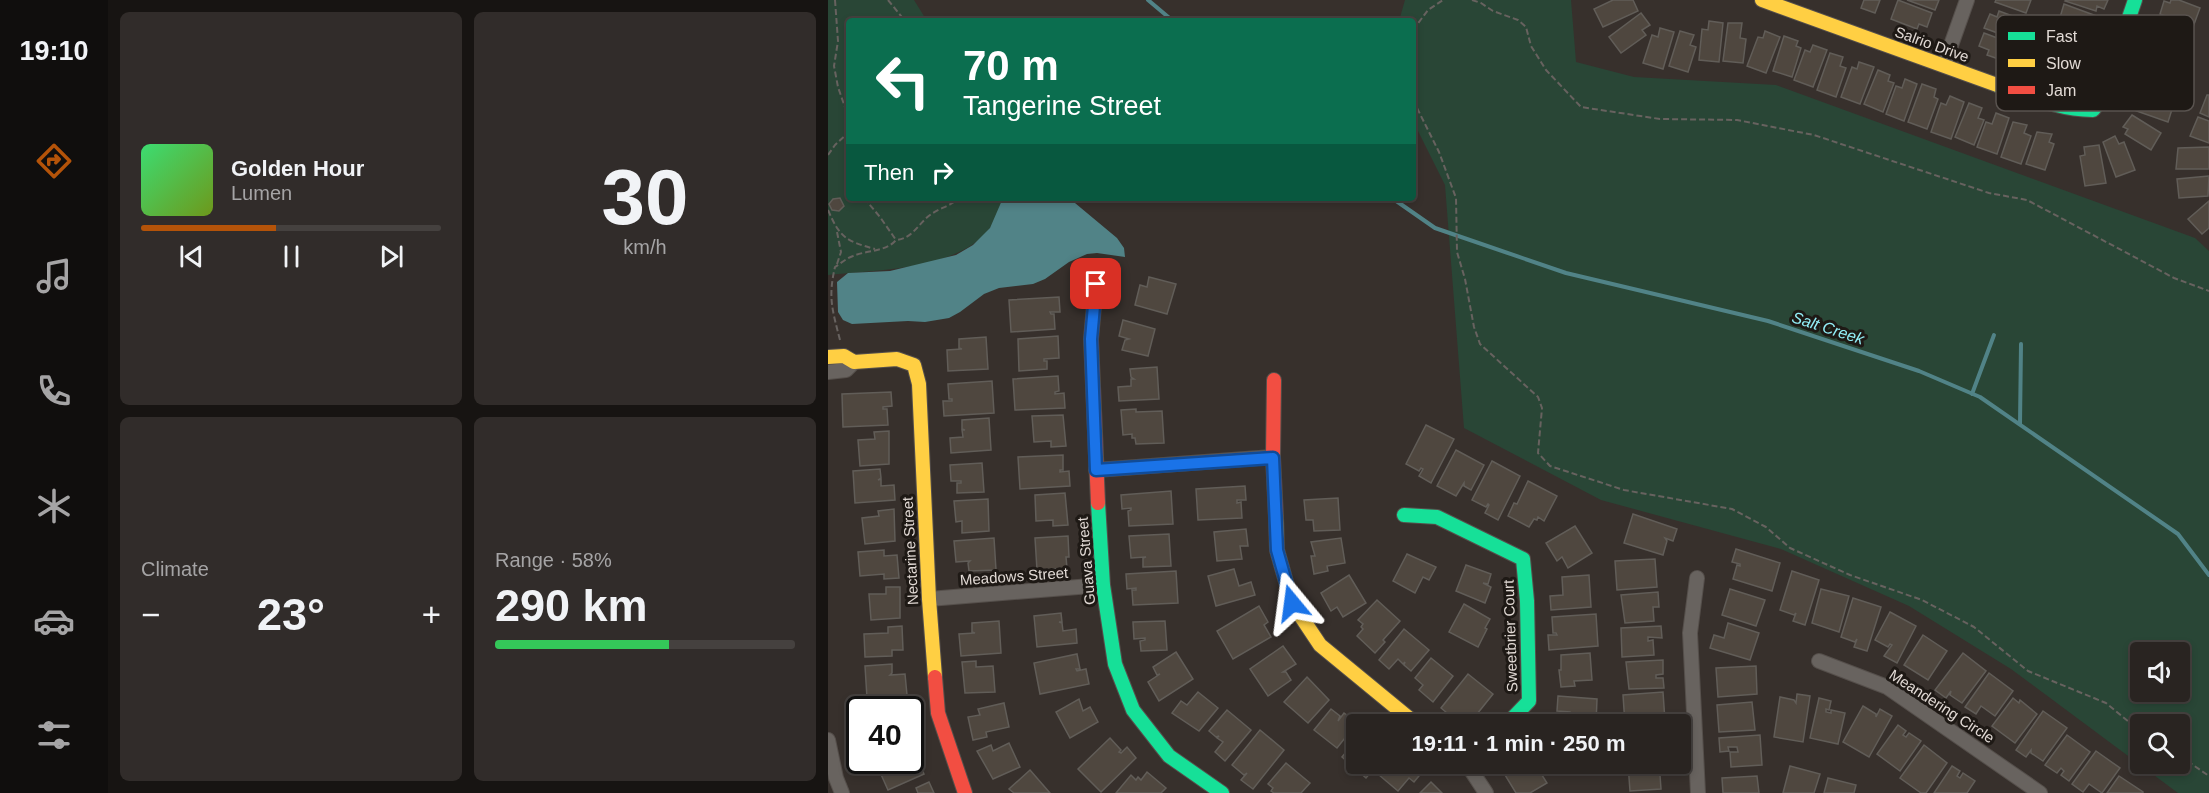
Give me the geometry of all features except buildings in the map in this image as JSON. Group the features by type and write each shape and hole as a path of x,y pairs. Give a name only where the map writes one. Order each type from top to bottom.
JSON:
{"street":[{"name":"Salrio Drive","path":"1762,0 1996,84"},
{"path":"1944,65 1967,0"},
{"name":"Salrio Drive","path":"2130,15 2135,0"},
{"name":"Guava Street","path":"1096,284 1091,339 1096,470 1103,585 1115,664 1133,710 1170,756 1222,793"},
{"name":"Nectarine Street","path":"828,357 844,356 854,362 897,359 914,365 919,384 928,599 938,713 965,793"},
{"name":"Nectarine Street","path":"828,372 846,370 854,362"},
{"path":"1274,380 1273,458 1277,550 1292,603 1320,645 1404,714"},
{"path":"1096,470 1273,458"},
{"name":"Sweetbrier Court","path":"1404,515 1437,517 1522,559 1527,601 1529,701 1517,714"},
{"path":"1696,578 1690,633 1698,793"},
{"name":"Meadows Street","path":"928,599 1103,585"},
{"name":"Meandering Circle","path":"1819,661 1887,687 2040,793"},
{"path":"828,740 836,778 842,793"},
{"path":"1475,774 1486,793"}],"path":[{"path":"835,0 837,41 834,66 846,110"},
{"path":"888,0 902,18"},
{"path":"1416,26 1428,10 1443,0"},
{"path":"1472,0 1518,20 1526,27 1531,46 1546,70 1581,107 1660,119 1737,120 1814,135 1989,193 2027,200 2174,278 2209,291"},
{"path":"1416,106 1439,152 1456,198 1457,252 1480,344 1538,396 1542,408 1538,453 1550,466 1624,490 1732,509 1766,527 1790,548 1850,575 1922,600 1974,627 2028,671 2106,704 2130,723"},
{"path":"828,155 846,135"},
{"path":"867,201 896,240"},
{"path":"836,267 852,256 892,244 896,240 902,240 915,231 931,214 956,201"},
{"path":"828,210 837,230 841,252 829,288 841,345"},
{"path":"837,230 848,241 876,249"},
{"path":"2190,763 2209,776"}],"green space":[{"path":"828,0 914,0 925,18 846,18 846,201 1002,201 990,228 976,242 958,252 938,260 915,265 828,275"},
{"path":"1405,0 1571,0 1576,62 1634,77 1776,85 2195,238 2209,251 2209,793 2178,793 2152,774 2190,774 2190,714 2130,714 2130,757 2011,669 1909,606 1781,549 1601,500 1464,428 1445,185 1416,127 1416,18 1400,18"}],"water":[{"path":"1002,201 1073,201 1117,238 1124,248 1125,257 1087,254 1033,284 999,288 984,294 949,318 925,322 852,324 843,320 838,312 837,282 848,273 890,271 956,255 973,245 990,228"}],"waterway":[{"name":"Salt Creek","path":"1148,0 1169,18"},
{"name":"Salt Creek","path":"1396,201 1435,228 1566,273 1768,321 1919,371 1980,397 2178,534 2209,575"},
{"path":"1972,394 1994,335"},
{"path":"2020,424 2021,344"}],"traffic: fast":[{"path":"2130,15 2135,0"},
{"path":"1098,503 1103,585 1115,664 1133,710 1169,756 1222,793"},
{"path":"1404,515 1437,517 1523,559 1527,601 1529,701 1517,714"}],"traffic: slow":[{"path":"1762,0 1996,85"},
{"path":"828,357 844,356 854,362 897,359 914,365 919,384 935,677"},
{"path":"1276,518 1277,550 1292,603 1320,645 1404,714"}],"traffic: jam":[{"path":"1096,284 1091,339 1098,503"},
{"path":"1274,380 1273,457 1276,518"},
{"path":"935,677 938,713 965,793"}],"route":[{"path":"1096,284 1091,339 1096,470 1273,458 1277,550 1292,603"}]}
